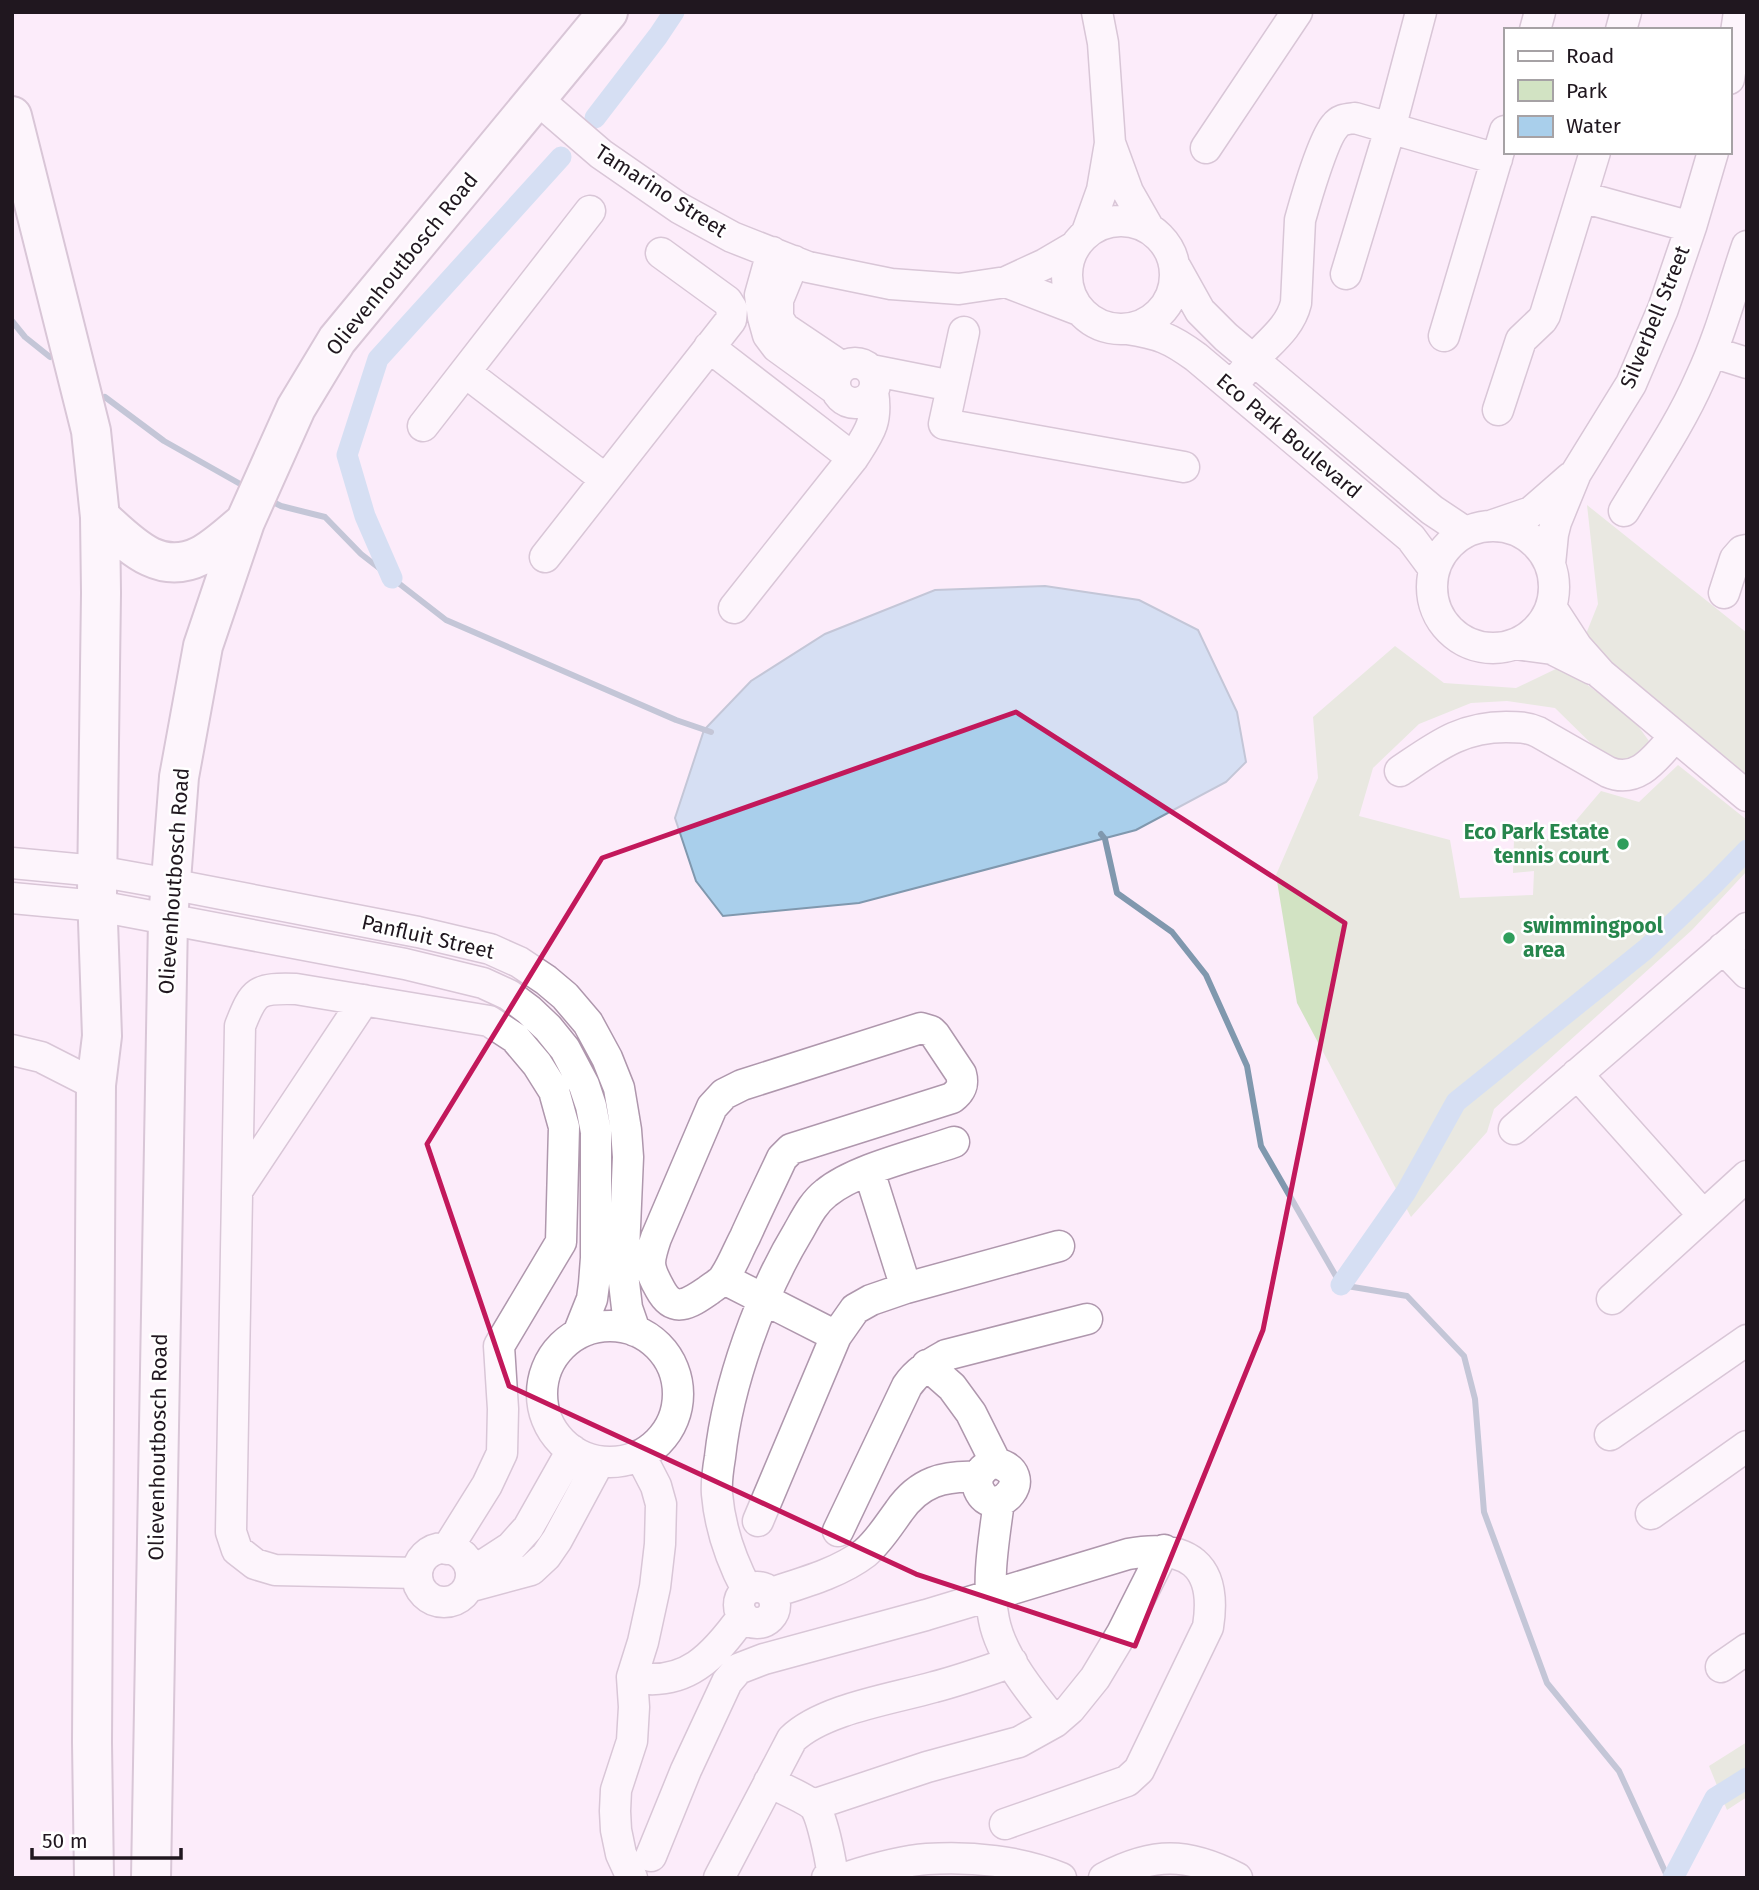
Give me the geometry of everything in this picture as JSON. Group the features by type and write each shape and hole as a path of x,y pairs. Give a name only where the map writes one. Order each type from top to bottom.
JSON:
{"main road":[{"name":"Olievenhoutbosch Road","path":"151,1878 169,901 179,777 203,646 245,522 296,408 337,340 608,12"},
{"path":"12,116 91,431 100,517 98,889 102,1036 96,1085 92,1742 94,1878"},
{"path":"100,517 138,550 153,559 173,562 203,555 245,522"}],"street":[{"path":"1080,240 1101,224 1116,220 1133,221 1148,227 1161,238 1171,252 1175,268 1174,290 1164,309 1148,322 1128,329 1110,328 1093,322 1079,310 1070,296 1068,263 1101,190 1110,143 1103,43 1097,12"},
{"path":"1206,148 1297,12"},
{"path":"1346,274 1390,129 1421,12"},
{"path":"1731,67 1740,12"},
{"name":"Tamarino Street","path":"536,98 601,154 679,208 732,237 808,267 891,284 959,289 1006,282 1045,264 1080,240"},
{"path":"1232,386 1293,315 1296,303 1300,220 1327,139 1335,125 1343,119 1355,118 1390,129 1501,145 1444,336"},
{"path":"1110,143 1128,192 1148,227"},
{"path":"1498,410 1521,340 1545,315 1594,154"},
{"name":"Silverbell Street","path":"1550,564 1556,522 1576,473 1631,384 1663,309 1712,154"},
{"path":"1582,197 1691,227"},
{"path":"423,426 590,211"},
{"path":"1624,511 1688,403 1712,352 1747,246"},
{"path":"545,557 731,320 732,309 727,301 661,253"},
{"path":"734,608 853,458 874,422 876,409 855,380 784,328 778,318 783,257"},
{"name":"Eco Park Boulevard","path":"1175,268 1199,311 1254,360 1432,510 1479,529"},
{"name":"Tamarino Street","path":"1006,282 1079,310"},
{"name":"Eco Park Boulevard","path":"1128,329 1154,333 1180,345 1411,538 1434,569"},
{"path":"964,332 944,425 1184,467"},
{"path":"709,347 853,458"},
{"path":"1712,352 1747,363"},
{"path":"465,372 605,479"},
{"path":"855,380 952,386"},
{"name":"Silverbell Street","path":"1479,529 1531,512 1576,473"},
{"path":"1511,528 1528,536 1541,548 1550,564 1554,585 1551,607 1543,623 1531,635 1515,644 1496,648 1476,646 1459,638 1444,625 1435,608 1432,589 1434,569 1441,554 1451,542 1479,529 1511,528"},
{"path":"1724,593 1735,559 1742,551 1747,551"},
{"path":"1551,607 1577,647 1601,674 1747,796"},
{"path":"1515,644 1552,649 1601,674"},
{"path":"1400,771 1436,747 1477,729 1528,727 1608,772 1619,776 1629,775 1650,764 1675,736"},
{"path":"12,863 98,889"},
{"path":"12,898 98,889"},
{"name":"Panfluit Street","path":"98,889 169,901 418,932 490,949 519,962 565,996 588,1023 619,1088 628,1157 623,1274 627,1308 635,1331"},
{"name":"Panfluit Street","path":"169,901 483,983 509,995 529,1010 565,1049 584,1085 596,1132 596,1258 592,1299 578,1334 561,1347 549,1364 542,1384 542,1406 549,1426 562,1443 579,1456 599,1462"},
{"path":"1514,1129 1747,928"},
{"path":"1723,948 1747,973"},
{"path":"417,1573 275,1570 255,1564 237,1550 231,1532 240,1026 256,994 270,988 296,989 489,1021 515,1038 537,1064 554,1091 564,1127 561,1242 499,1346 503,1409 502,1453 487,1485 447,1549"},
{"path":"237,1191 364,1000"},
{"path":"921,1028 932,1031 961,1074 962,1088 958,1093 952,1098 791,1149 782,1158 724,1279 698,1298 677,1305 662,1293 649,1264 656,1238 712,1107 724,1094 762,1078 921,1028"},
{"path":"12,1050 41,1057 96,1085"},
{"path":"1577,1074 1703,1216"},
{"path":"754,1600 738,1573 723,1532 717,1491 726,1413 765,1299 790,1245 824,1194 842,1182 869,1171 954,1142"},
{"path":"869,1171 906,1288"},
{"path":"1612,1299 1703,1216 1744,1184"},
{"path":"758,1521 835,1336 855,1309 871,1300 906,1288 1059,1246"},
{"path":"724,1279 835,1336"},
{"path":"838,1531 907,1386 915,1375 946,1355 1087,1319"},
{"path":"470,1580 531,1570 557,1541 599,1462 620,1462 640,1455 658,1442 671,1424 677,1402 677,1380 668,1359 654,1342 635,1331 616,1326 596,1327 578,1334"},
{"path":"1610,1435 1747,1340"},
{"path":"927,1365 952,1387 971,1413 987,1470"},
{"path":"1651,1514 1747,1446"},
{"path":"470,1580 466,1560 460,1553 447,1549 428,1554 422,1560 417,1573 422,1591 437,1602 456,1600 463,1595 470,1580 511,1547 528,1528 572,1450"},
{"path":"640,1455 656,1486 661,1504 660,1544 655,1587 632,1677 632,1741 616,1790 615,1811 621,1854 642,1867 727,1682 738,1669 764,1659 926,1615 1128,1554 1164,1550 1178,1554 1200,1568 1208,1581 1211,1607 1208,1627 1145,1760 1133,1777 1127,1782 1005,1824"},
{"path":"632,1677 654,1680 672,1678 693,1669 725,1641 754,1600 846,1565 864,1554 876,1543 912,1495 927,1485 942,1478 1004,1465 1014,1477 1015,1485 1012,1492 999,1501 990,1596 994,1623 1026,1687 1055,1722"},
{"path":"813,1805 1019,1742 1055,1722 1070,1710 1095,1678 1122,1633 1164,1550"},
{"path":"643,1642 674,1661 701,1664"},
{"path":"1721,1667 1747,1649"},
{"path":"719,1878 792,1738 802,1729 814,1722 857,1708 1012,1662"},
{"path":"769,1782 813,1805 839,1876 925,1859 960,1858 1042,1870 1060,1878"},
{"path":"1075,1878 1082,1872 1090,1871 1103,1878 1126,1866 1150,1859 1172,1857 1198,1862 1237,1878"}],"highlighted area":[{"path":"1016,712 1345,923 1263,1330 1135,1646 916,1574 509,1386 427,1144 602,858"}],"green space":[{"path":"1587,505 1747,633 1747,775 1584,639 1598,604"},
{"path":"1395,646 1444,683 1516,688 1562,666 1633,719 1649,741 1638,764 1613,765 1555,708 1507,701 1471,703 1419,724 1373,768 1359,816 1450,840 1460,898 1533,895 1534,871 1513,873 1514,839 1563,839 1601,791 1639,802 1678,765 1747,820 1747,871 1692,930 1494,1109 1487,1132 1411,1217 1297,1003 1276,875 1318,778 1313,717"},
{"path":"1747,1742 1747,1797 1727,1810 1709,1766"}],"water":[{"path":"1045,586 1139,600 1198,630 1237,712 1246,762 1226,782 1136,830 859,903 723,916 696,881 675,818 704,730 751,681 825,634 935,590"}],"waterway":[{"path":"595,118 674,12"},
{"path":"392,578 365,516 347,455 378,359 561,157"},
{"path":"12,321 25,337 50,357"},
{"path":"105,397 164,441 242,485"},
{"path":"273,502 325,517 361,554 446,620 676,720 711,732"},
{"path":"1101,834 1105,839 1117,893 1172,932 1206,975 1247,1066 1261,1146 1341,1285 1407,1296 1464,1356 1475,1399 1484,1512 1547,1683 1619,1771 1668,1878"},
{"path":"1341,1285 1406,1192 1456,1102 1646,949 1747,850"},
{"path":"1673,1878 1715,1798 1747,1778"}],"place":[{"name":"Eco Park Estate tennis court","path":"1623,844"},
{"name":"swimmingpool area","path":"1509,938"}]}
